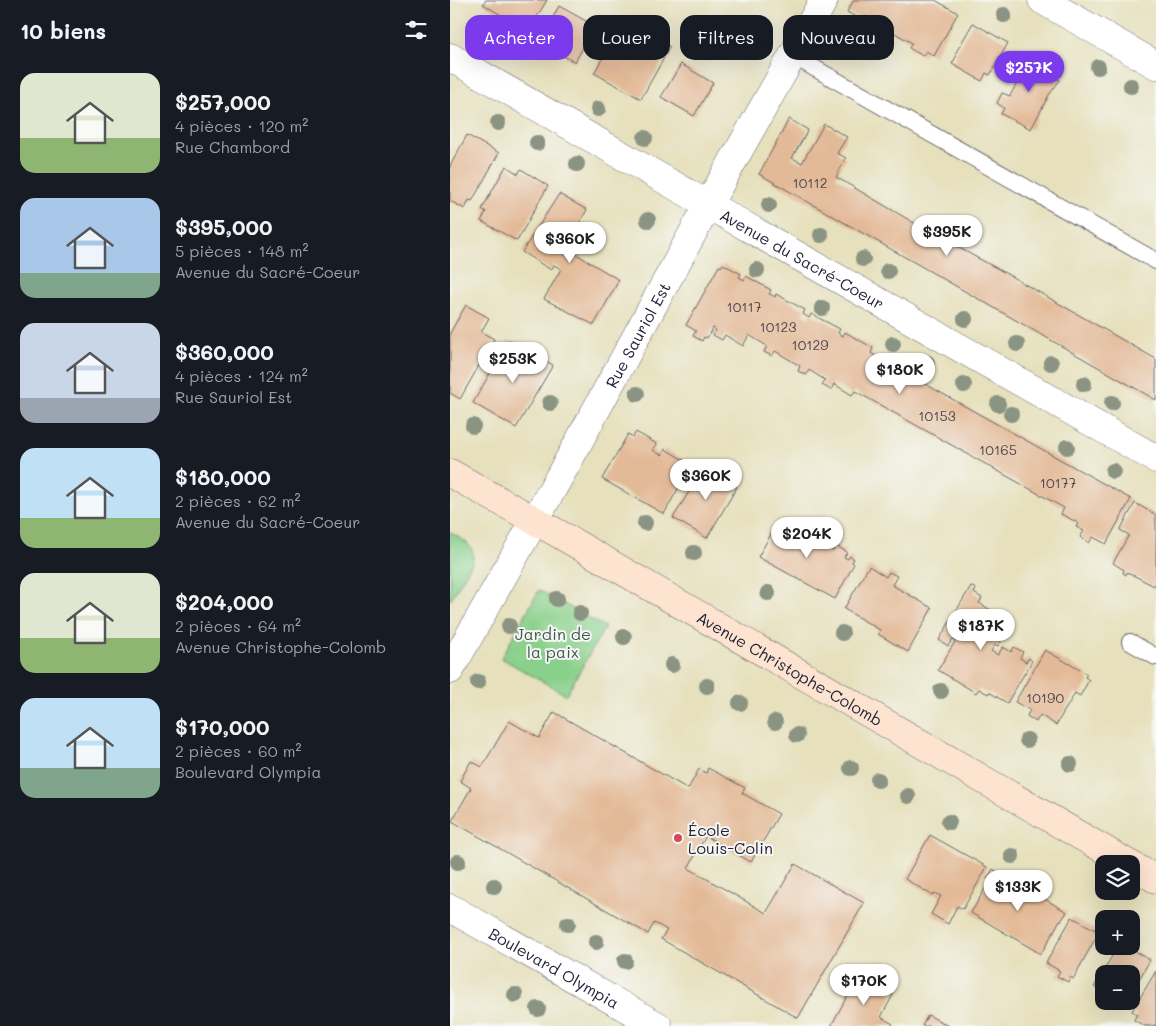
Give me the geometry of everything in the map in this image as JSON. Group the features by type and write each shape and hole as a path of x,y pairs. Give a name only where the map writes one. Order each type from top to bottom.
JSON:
{"main road":[{"name":"Avenue Christophe-Colomb","path":"450,473 535,520 1114,855"},
{"name":"Avenue Christophe-Colomb","path":"1140,870 1156,879"}],"street":[{"name":"Rue Sauriol Est","path":"816,15 824,0"},
{"path":"1042,0 1156,65"},
{"name":"Avenue du Sacré-Coeur","path":"450,57 1156,459"},
{"name":"Rue Sauriol Est","path":"450,670 566,465 708,205 791,60"},
{"name":"Boulevard Olympia","path":"450,908 658,1026"}],"lane":[{"path":"800,60 1156,261"},
{"path":"1130,642 1156,656"}],"green space":[{"path":"450,532 471,547 473,557 472,563 450,601"},
{"name":"Jardin de la paix","path":"539,590 605,627 566,695 501,658"}],"building":[{"path":"486,0 547,0 538,15 501,15 483,4"},
{"path":"854,0 935,0 958,13 934,56 926,51 923,56 909,48 912,43 894,33 894,15 852,15 847,12"},
{"path":"559,6 583,19 583,48 575,62 571,60 573,60 573,15 554,15"},
{"path":"973,23 1008,43 990,75 986,73 982,81 952,64 957,55 955,54"},
{"path":"1032,53 1048,63 1043,71 1060,80 1049,95 1031,129 1001,114 1004,108 997,103 1002,93 1010,96 1028,65 1027,62"},
{"path":"601,60 663,60 641,99 594,73"},
{"path":"681,64 713,83 694,116 661,97"},
{"path":"789,119 808,130 792,158 802,163 824,124 847,137 837,153 846,158 836,177 933,234 1156,359 1156,400 759,174"},
{"path":"467,135 499,153 472,201 469,200 465,209 450,201 450,166"},
{"path":"506,166 518,174 521,169 548,186 517,241 481,221 486,212 482,209"},
{"path":"559,194 587,210 567,243 573,247 571,251 619,280 594,325 544,299 561,269 554,265 551,270 522,252"},
{"path":"723,264 741,274 739,277 744,280 746,276 771,290 769,294 775,297 776,294 805,310 803,314 809,318 811,314 840,329 838,333 841,335 843,336 845,332 873,348 871,353 875,356 1131,499 1106,544 1093,537 1089,543 1080,537 1084,531 1076,527 1078,523 1061,514 1064,508 855,391 852,395 834,384 831,390 822,385 825,380 809,370 806,375 798,371 800,366 775,351 772,356 764,352 767,346 749,335 743,346 725,335 722,340 713,335 716,330 714,328 707,338 704,337 702,341 693,336 696,331 686,325 719,266 721,267"},
{"path":"466,305 489,318 481,332 494,339 460,399 450,393 450,333"},
{"path":"509,340 553,365 516,428 473,403"},
{"path":"636,432 657,444 653,450 657,453 662,455 665,449 687,462 684,466 689,469 664,514 602,479 628,434 633,437"},
{"path":"712,466 733,478 730,483 737,487 707,538 673,518 703,469 709,472"},
{"path":"1135,503 1156,515 1156,582 1154,586 1127,572 1126,575 1123,573 1124,570 1113,563 1129,535 1120,530"},
{"path":"779,520 787,521 785,524 790,527 793,522 803,528 801,533 833,551 836,546 847,552 844,557 848,559 850,556 854,559 852,562 854,564 835,599 758,557"},
{"path":"869,566 886,577 889,572 897,576 892,585 932,608 908,652 878,634 880,630 844,609"},
{"path":"971,586 976,589 974,593 982,598 979,603 1012,623 998,646 995,645 991,651 998,655 1003,647 1011,652 1014,647 1023,652 1020,658 1026,662 1029,658 1032,661 1007,703 989,692 988,694 979,689 976,693 938,670 956,640 953,639 948,646 939,640"},
{"path":"1045,650 1087,674 1085,677 1089,680 1080,696 1075,693 1056,725 1040,715 1036,722 1027,716 1030,710 1015,702"},
{"path":"554,712 688,789 699,769 706,773 708,768 745,788 742,793 779,814 751,862 706,836 688,868 766,913 795,864 864,903 798,1018 661,939 667,930 660,926 654,923 648,934 452,821 471,788 460,781 471,761 482,767 509,721 539,738"},
{"path":"930,835 987,867 963,909 957,906 948,924 931,914 941,896 934,893 932,895 905,879"},
{"path":"993,869 1067,912 1060,920 1041,954 971,913 990,880 987,879"},
{"path":"1072,917 1095,930 1095,939 1073,979 1070,977 1068,982 1057,976 1060,971 1046,963"},
{"path":"1140,954 1150,960 1140,977 1140,965 1107,965 1113,955"},
{"path":"1156,971 1156,1026 1145,1026 1134,1020 1137,1014 1132,1011 1140,1010 1140,998"},
{"path":"858,976 893,995 881,1017 893,1024 892,1026 831,1026"},
{"path":"928,1015 949,1026 922,1026"}],"place":[{"name":"École Louis-Colin","path":"678,838"}]}
